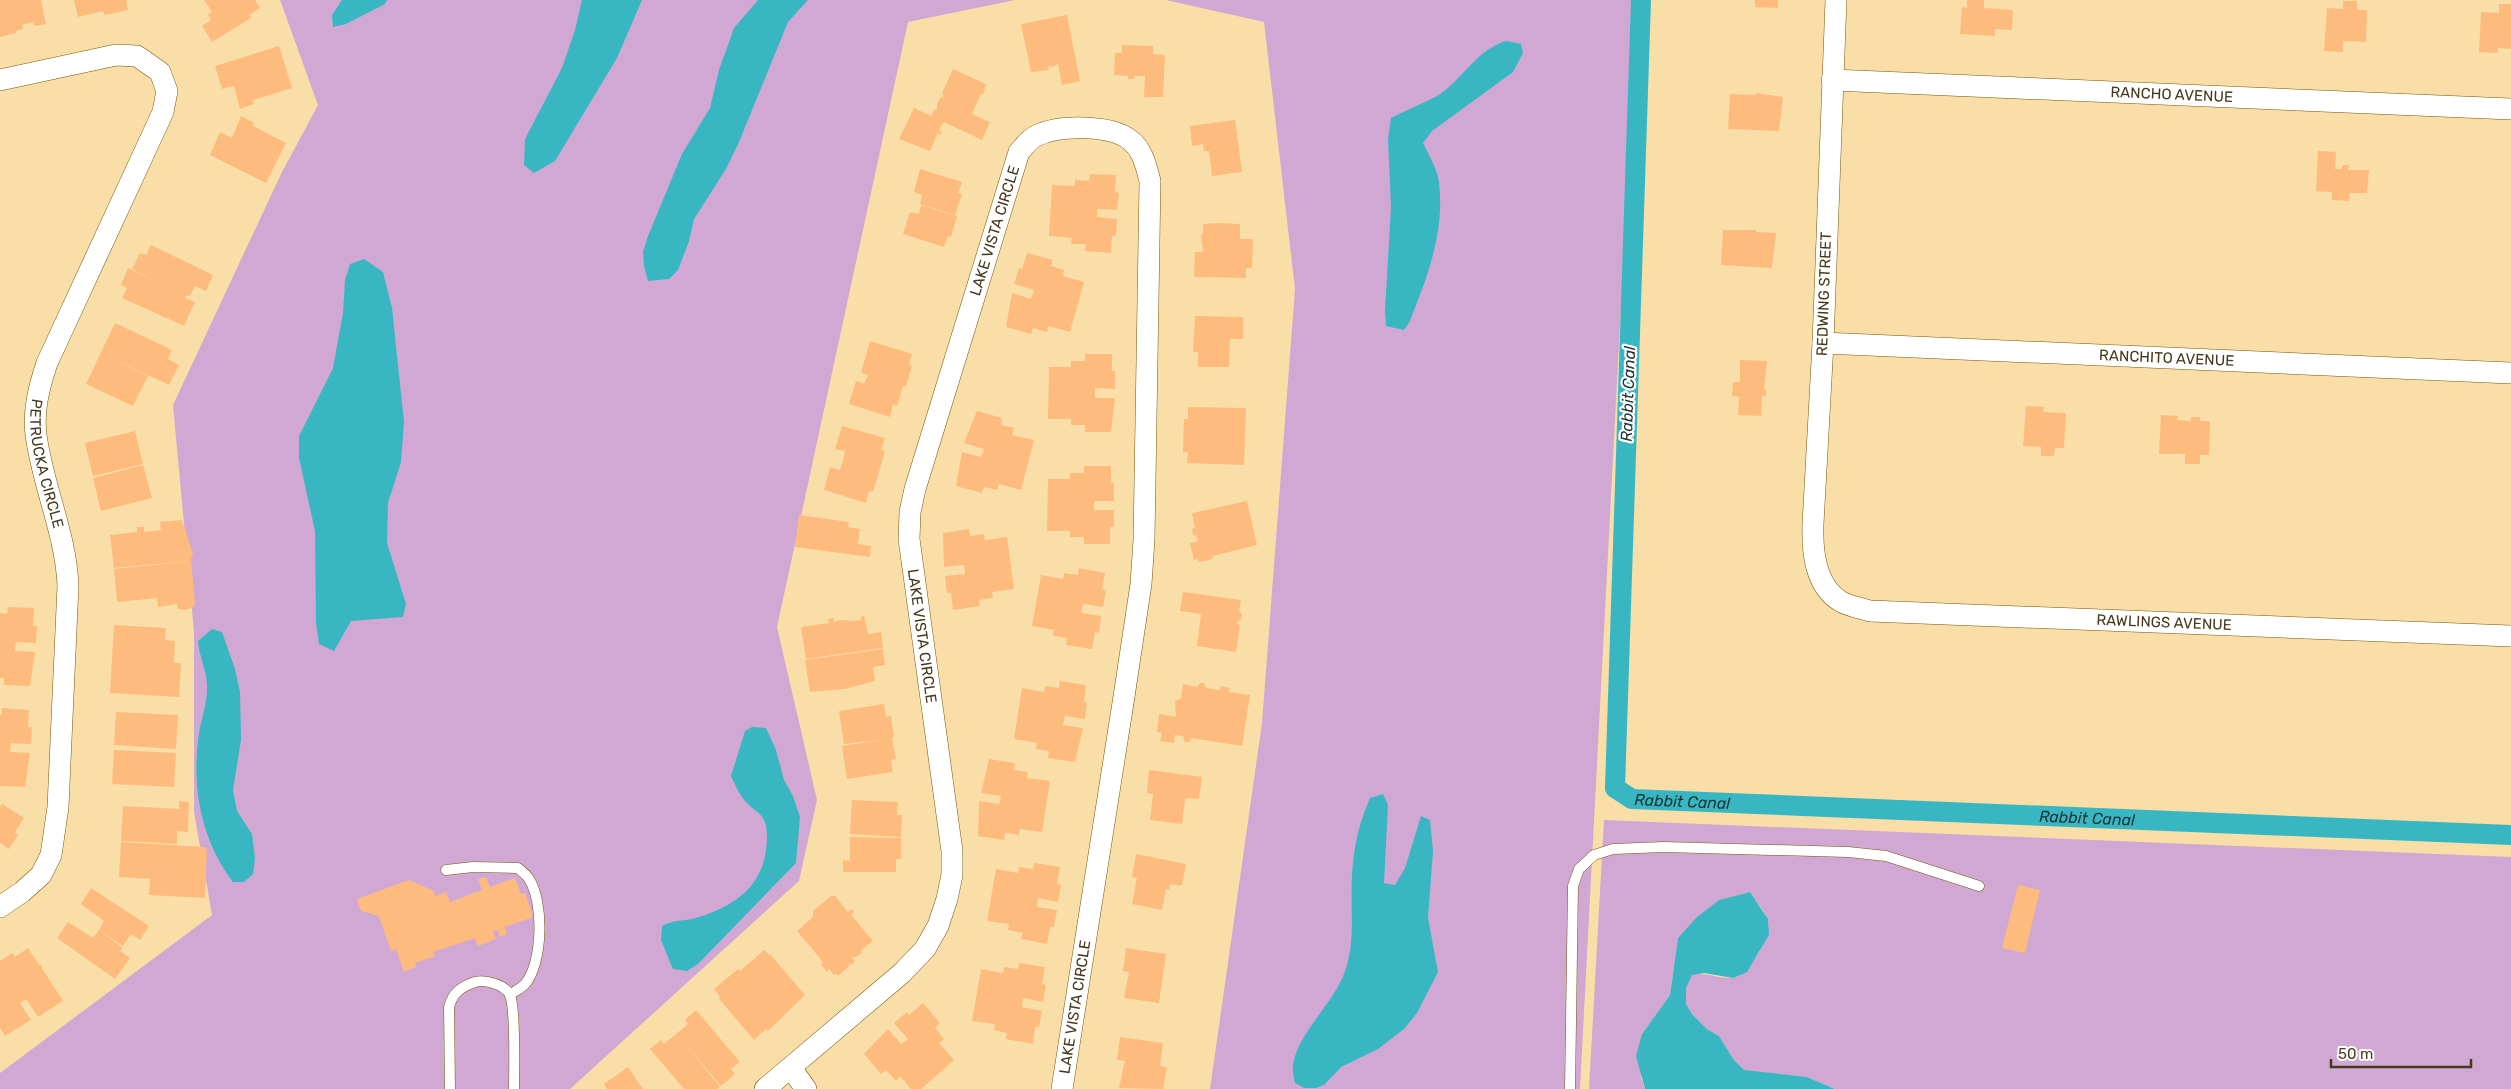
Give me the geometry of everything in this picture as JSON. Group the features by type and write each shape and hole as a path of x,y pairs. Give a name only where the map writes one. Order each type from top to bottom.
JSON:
{"street":[{"name":"REDWING STREET","path":"1823,587 1812,547 1836,0"},
{"name":"PETRUCKA CIRCLE","path":"0,80 116,55 137,56 160,72 166,91 163,112 47,363 39,388 36,435 67,564 68,586 58,807 51,855 40,875 22,892 0,907"},
{"name":"RANCHO AVENUE","path":"1832,80 2511,109"},
{"name":"LAKE VISTA CIRCLE","path":"765,1089 902,973 925,949 941,917 952,876 952,851 909,539 910,512 915,489 1019,152 1034,136 1056,129 1107,130 1130,140 1144,158 1150,181 1144,540 1141,584 1062,1089"},
{"name":"RANCHITO AVENUE","path":"1822,343 2511,373"},
{"name":"RAWLINGS AVENUE","path":"1823,587 1841,602 1870,611 2511,636"},
{"path":"790,1068 806,1089"}],"lane":[{"path":"1570,1089 1573,886 1579,869 1594,855 1613,849 1664,846 1848,852 1886,856 1979,886"},
{"path":"446,870 474,867 518,868 530,879 540,913 540,944 534,968 525,984 510,995"},
{"path":"450,1089 449,1007 452,996 464,986 480,981 502,987 510,995 514,1089"}],"shaded area":[{"path":"280,0 1015,0 908,22 777,627 817,800 799,881 570,1089 0,1089 0,1073 212,915 194,812 194,632 173,405 281,174 318,105"},
{"path":"1166,0 1637,0 1580,1089 1210,1089 1262,723 1295,289 1264,22"},
{"path":"1604,820 2511,857 2511,1089 1835,1089 1807,1077 1744,1071 1734,1060 1719,1036 1707,1029 1692,1014 1686,1004 1686,988 1692,974 1724,978 1734,977 1747,969 1759,952 1767,934 1767,918 1750,892 1719,900 1678,938 1670,995 1642,1034 1641,1078 1645,1089 1589,1089"}],"water":[{"path":"342,0 387,0 385,4 346,24 333,27 332,15"},
{"path":"582,0 642,0 617,58 555,161 534,173 524,165 525,139 562,68 575,30"},
{"path":"758,0 808,0 788,22 739,142 726,169 694,219 689,241 678,270 669,279 648,281 643,252 648,236 682,154 710,108 719,70 734,28"},
{"path":"1507,41 1521,44 1523,53 1513,72 1432,131 1423,143 1435,167 1439,182 1440,201 1437,237 1428,272 1409,323 1404,330 1386,326 1385,311 1391,207 1388,139 1391,118 1437,96 1446,90 1487,50"},
{"path":"364,259 383,272 392,308 404,422 401,462 388,503 387,543 406,604 403,617 351,621 334,651 319,644 316,623 315,531 299,458 299,436 333,368 343,313 345,280 350,264"},
{"path":"212,629 222,632 235,669 240,692 241,740 233,790 237,811 252,834 255,859 253,874 244,882 233,882 222,866 206,830 198,793 197,754 207,689 198,641"},
{"path":"752,727 766,728 776,750 784,780 793,796 800,817 796,863 698,964 687,971 673,969 661,940 662,926 711,913 741,896 756,878 765,856 767,830 765,822 742,797 731,776 745,731"},
{"path":"1383,794 1388,805 1384,883 1395,885 1405,868 1421,816 1430,820 1433,851 1428,918 1438,972 1417,1013 1404,1029 1378,1049 1341,1067 1324,1085 1316,1088 1304,1088 1295,1083 1293,1067 1296,1053 1309,1029 1333,995 1345,971 1350,948 1353,866 1357,836 1370,798"},
{"path":"1750,892 1768,919 1769,935 1747,972 1733,978 1704,973 1692,975 1686,988 1686,1004 1692,1014 1707,1029 1719,1036 1734,1060 1744,1070 1807,1077 1835,1089 1645,1089 1636,1056 1642,1034 1670,995 1678,938 1697,917 1719,900"}],"building":[{"path":"0,0 41,0 46,24 34,26 33,22 22,25 23,29 15,31 16,33 0,37"},
{"path":"74,0 126,0 128,10 105,15 103,11 78,17"},
{"path":"204,0 255,0 260,8 249,15 251,18 212,42 202,26 211,20 208,14 212,12"},
{"path":"1755,0 1778,0 1778,8 1755,7"},
{"path":"1967,0 1984,0 1984,8 2013,10 2012,30 1995,29 1995,36 1960,34 1962,7 1967,8"},
{"path":"2343,1 2357,1 2357,10 2367,10 2366,42 2343,41 2343,52 2324,51 2327,8 2343,9"},
{"path":"2499,4 2511,4 2511,49 2498,48 2498,53 2479,52 2481,12 2499,13"},
{"path":"1067,15 1080,81 1062,85 1058,64 1052,67 1048,66 1049,70 1031,72 1021,24"},
{"path":"1122,45 1153,46 1153,54 1165,55 1163,97 1144,97 1145,76 1134,76 1134,79 1128,79 1128,76 1114,75 1115,53 1122,53"},
{"path":"279,46 292,88 253,100 254,104 240,109 234,86 222,89 215,66"},
{"path":"953,69 986,84 983,95 981,94 972,114 990,122 982,140 944,122 939,130 942,132 941,135 938,133 930,151 899,139 914,108 931,116 935,109 937,110 937,104 940,98 944,96 942,93"},
{"path":"1756,93 1783,97 1779,131 1728,129 1730,94 1756,95"},
{"path":"241,116 254,123 253,126 286,143 266,183 210,155 220,132 232,138"},
{"path":"1235,120 1242,172 1212,176 1209,151 1204,151 1203,144 1192,146 1190,126"},
{"path":"2318,151 2336,152 2335,169 2342,169 2342,165 2349,165 2348,170 2369,170 2367,193 2350,193 2349,201 2332,200 2332,192 2316,191"},
{"path":"920,169 962,182 958,193 962,194 955,215 920,204 922,195 914,192"},
{"path":"1090,174 1116,175 1115,192 1119,193 1117,210 1097,209 1097,217 1117,219 1116,236 1112,236 1111,253 1085,251 1086,244 1071,244 1072,238 1049,236 1052,185 1075,186 1075,180 1089,181"},
{"path":"921,205 957,216 951,237 948,236 944,247 903,234 910,212 919,214"},
{"path":"1203,224 1240,224 1240,239 1253,239 1252,268 1246,268 1246,278 1194,277 1195,252 1203,252 1201,234 1203,234"},
{"path":"1723,230 1756,230 1756,232 1776,233 1772,268 1721,265"},
{"path":"151,245 213,275 206,291 195,286 190,296 187,295 185,298 195,302 184,326 122,298 127,288 121,285 128,268 155,281 132,269 140,253 146,255"},
{"path":"1027,253 1053,260 1051,266 1064,270 1063,276 1084,282 1070,332 1048,326 1047,332 1033,328 1031,334 1006,327 1012,293 1031,299 1034,290 1014,284 1019,268 1022,269"},
{"path":"1195,316 1243,317 1243,339 1230,339 1229,367 1198,367 1198,352 1193,352"},
{"path":"115,323 172,350 168,359 179,365 169,385 104,355 148,376 133,406 86,384"},
{"path":"870,341 912,354 909,365 912,366 906,386 903,386 897,406 893,405 890,417 849,404 856,381 864,384 868,375 861,373"},
{"path":"1085,354 1112,354 1112,371 1115,371 1115,389 1095,388 1095,398 1115,398 1111,432 1085,432 1085,425 1071,425 1071,419 1048,419 1049,367 1071,367 1071,361 1085,361"},
{"path":"1740,360 1767,361 1764,390 1766,390 1766,396 1762,396 1761,416 1738,415 1739,397 1732,396 1733,382 1740,382"},
{"path":"2026,406 2044,407 2043,412 2066,413 2064,448 2055,448 2054,456 2041,456 2041,447 2023,446"},
{"path":"1188,407 1246,408 1244,465 1187,463 1188,452 1183,452 1184,419 1188,419"},
{"path":"977,411 1002,418 1001,425 1014,428 1012,435 1034,440 1021,490 999,484 997,490 984,487 982,493 956,486 962,452 981,457 984,449 964,443"},
{"path":"2161,415 2178,416 2177,420 2191,421 2191,417 2200,417 2200,421 2210,421 2209,455 2200,455 2200,464 2185,464 2185,454 2159,454"},
{"path":"842,426 885,438 881,450 885,451 879,472 873,492 869,491 866,503 824,490 830,467 840,470 843,461 845,451 835,449"},
{"path":"135,431 143,464 93,476 85,443"},
{"path":"143,465 152,498 101,511 93,478"},
{"path":"1084,466 1111,466 1111,483 1114,483 1114,501 1094,501 1094,510 1114,510 1114,527 1110,527 1110,544 1084,544 1084,537 1070,537 1070,531 1047,531 1048,479 1070,479 1070,473 1084,473"},
{"path":"1247,501 1257,545 1213,556 1213,559 1199,562 1198,559 1194,560 1190,543 1198,541 1196,535 1193,536 1192,529 1195,528 1192,513"},
{"path":"799,515 849,522 848,527 860,529 858,544 871,546 870,557 795,547"},
{"path":"182,520 193,554 190,561 114,568 110,535 137,532 137,527 144,527 144,532 161,530 160,522"},
{"path":"969,529 970,536 984,534 985,540 1007,537 1014,589 992,592 993,598 979,600 980,606 953,610 951,593 947,593 945,576 965,574 964,565 944,567 943,533"},
{"path":"191,561 195,603 193,607 186,610 178,609 177,604 158,607 157,598 117,602 114,569"},
{"path":"1079,568 1105,573 1102,590 1106,590 1103,607 1083,604 1081,613 1101,616 1099,633 1095,632 1092,649 1066,645 1067,638 1053,636 1054,630 1032,626 1041,575 1063,579 1064,573 1078,575"},
{"path":"1183,592 1241,600 1239,612 1242,614 1241,620 1237,624 1240,625 1236,652 1197,646 1201,614 1180,611"},
{"path":"8,607 34,608 33,626 37,626 36,643 16,642 15,651 35,652 30,686 4,685 4,678 0,678 0,613 7,614"},
{"path":"864,616 868,634 881,632 883,648 806,659 801,627 829,623 828,619 833,618 834,622 840,620 861,620 861,617"},
{"path":"114,625 166,628 165,640 175,641 174,663 181,663 179,697 110,693"},
{"path":"883,649 885,665 873,667 875,681 845,689 810,692 805,660"},
{"path":"1060,681 1086,685 1084,702 1087,703 1085,719 1065,716 1063,725 1083,728 1075,762 1048,758 1049,751 1036,749 1037,743 1014,739 1022,688 1044,692 1045,686 1059,688"},
{"path":"1200,683 1204,683 1206,688 1220,690 1221,686 1230,688 1229,692 1250,695 1242,746 1192,738 1189,742 1185,742 1183,736 1175,735 1174,743 1160,741 1162,733 1157,732 1159,714 1176,717 1175,701 1181,698 1183,684 1197,687"},
{"path":"884,704 886,717 891,716 894,737 892,737 896,759 891,760 893,772 847,779 842,746 881,740 844,744 839,711"},
{"path":"2,708 29,710 28,727 32,727 31,744 11,743 10,752 30,753 25,787 0,786 0,715 2,715"},
{"path":"116,712 178,715 176,749 114,745"},
{"path":"114,750 176,753 174,787 112,784"},
{"path":"989,759 1015,763 1014,770 1028,772 1027,778 1050,781 1042,832 1020,829 1019,835 1005,833 1004,840 978,836 979,801 999,804 1001,796 981,793"},
{"path":"1149,770 1202,777 1199,799 1187,798 1185,800 1182,824 1150,820 1153,794 1147,793"},
{"path":"852,800 898,802 897,815 902,815 901,837 850,834"},
{"path":"179,801 189,802 188,832 177,831 177,844 121,841 123,806 179,809"},
{"path":"2,804 24,818 15,832 18,835 9,849 0,843 0,807"},
{"path":"850,837 901,838 901,859 896,859 896,872 843,872 843,860 850,861"},
{"path":"121,842 205,847 207,851 205,898 149,895 150,879 119,877"},
{"path":"1136,854 1186,864 1182,886 1170,884 1169,890 1166,889 1162,910 1132,904 1137,878 1132,877"},
{"path":"1034,863 1060,867 1057,884 1061,885 1058,902 1038,898 1037,907 1057,910 1054,927 1050,927 1047,944 1021,939 1023,933 1008,930 1009,924 987,921 996,869 1018,873 1019,867 1033,869"},
{"path":"486,877 490,887 515,878 521,894 525,893 533,917 505,927 507,934 500,937 497,930 493,931 496,939 478,946 475,938 433,952 435,956 415,963 416,967 404,972 396,949 391,951 379,916 361,911 357,899 409,880 434,891 435,896 446,892 450,902 482,890 478,879"},
{"path":"2018,885 2040,890 2025,953 2002,948"},
{"path":"91,888 149,926 140,940 131,934 123,946 100,931 123,948 120,951 130,958 115,979 57,938 68,922 93,938 99,930 104,921 81,904"},
{"path":"831,896 835,896 848,912 852,909 854,912 851,915 873,941 861,950 862,953 852,957 855,961 851,965 849,963 849,966 838,976 834,975 829,969 827,972 821,964 823,962 797,931 813,917 813,911"},
{"path":"28,948 63,1001 38,1017 27,1000 23,1001 20,1003 31,1020 5,1036 0,1028 0,961 12,953 15,957"},
{"path":"1126,948 1166,954 1159,1003 1124,998 1129,972 1123,971"},
{"path":"764,950 770,954 805,995 768,1031 766,1029 754,1040 719,999 720,997 714,989 738,969 748,981 740,971"},
{"path":"1019,963 1045,967 1042,984 1046,985 1043,1002 1023,998 1022,1007 1042,1011 1039,1027 1035,1027 1033,1044 1006,1039 1007,1033 994,1030 995,1024 972,1021 981,969 1003,973 1004,967 1018,969"},
{"path":"923,1003 940,1023 935,1028 944,1039 939,1043 954,1060 921,1089 911,1089 900,1076 896,1081 886,1070 881,1074 864,1054 888,1029 901,1044 908,1039 894,1023 907,1012 909,1015"},
{"path":"696,1010 740,1062 731,1069 735,1074 721,1086 684,1043 720,1087 717,1089 684,1089 650,1049 661,1040 664,1044 688,1024 685,1020"},
{"path":"1120,1037 1163,1043 1160,1066 1167,1067 1163,1089 1119,1088 1125,1061 1117,1060"},
{"path":"628,1067 643,1089 607,1089 604,1084"}],"waterway":[{"name":"Rabbit Canal","path":"1641,0 1615,788 1632,799 2511,835"}]}
